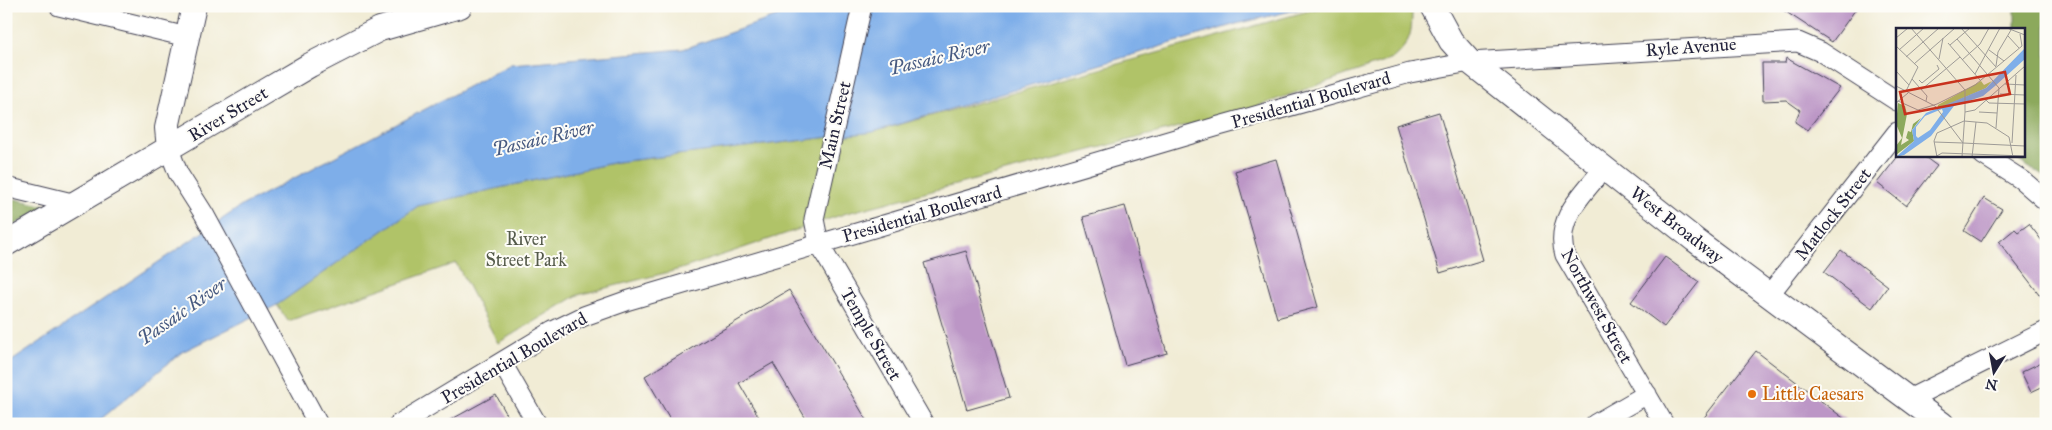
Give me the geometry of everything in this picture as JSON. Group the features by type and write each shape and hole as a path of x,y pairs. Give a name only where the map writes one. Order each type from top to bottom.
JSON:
{"main road":[{"path":"169,149 167,128 194,6"},
{"name":"River Street","path":"6,244 310,66 380,29 460,6"},
{"name":"West Broadway","path":"1432,6 1451,41 1470,62 1769,295 1942,424"}],"street":[{"path":"59,6 187,37"},
{"name":"Main Street","path":"819,244 814,219 862,6"},
{"name":"Ryle Avenue","path":"1470,62 1798,42 1821,52 1896,100"},
{"name":"Presidential Boulevard","path":"399,424 554,331 584,316 684,283 1292,105 1410,73 1470,62"},
{"name":"Matlock Street","path":"1769,295 1896,133"},
{"path":"169,149 178,173 204,214 318,424"},
{"path":"1984,156 2022,180 2046,201"},
{"name":"Northwest Street","path":"1604,168 1571,208 1563,227 1562,245 1565,255 1664,424"},
{"path":"6,187 76,204"},
{"name":"Temple Street","path":"819,244 924,424"},
{"path":"1909,399 2046,331"},
{"path":"502,363 537,424"},
{"path":"1596,424 1647,394"}],"green space":[{"name":"River Street Park","path":"1326,6 1412,6 1410,36 1404,47 1392,59 1249,109 847,213 681,269 578,295 498,343 456,263 288,321 277,305 418,206 617,162 873,132"},
{"path":"2015,6 2046,6 2046,178 2011,156 2024,156 2024,28 2015,28"},
{"path":"6,197 46,206 6,230"}],"water":[{"name":"Passaic River","path":"807,6 1313,6 1236,24 873,132 617,162 418,206 277,305 182,352 95,424 6,424 6,365 243,205 511,64 683,49"}],"building":[{"path":"1777,6 1858,6 1832,42"},
{"path":"1786,58 1840,88 1807,130 1795,122 1800,110 1786,100 1763,101 1762,63 1785,63"},
{"path":"1439,112 1483,260 1440,273 1396,125"},
{"path":"1898,156 1923,156 1937,166 1906,206 1877,183"},
{"path":"1276,159 1318,307 1277,318 1235,171"},
{"path":"1984,198 2002,209 1981,242 1964,231"},
{"path":"1125,206 1167,353 1125,365 1083,217"},
{"path":"2029,224 2046,246 2046,303 1999,242 2015,229 2018,232"},
{"path":"1841,250 1888,286 1872,308 1824,272"},
{"path":"966,251 1009,398 967,410 924,263"},
{"path":"1665,257 1699,282 1664,327 1631,302"},
{"path":"789,290 869,424 809,424 773,363 739,383 763,424 673,424 645,376"},
{"path":"1756,351 1851,424 1699,424"},
{"path":"2046,360 2046,385 2031,392 2021,372"},
{"path":"496,395 512,424 443,424"}],"place":[{"name":"Little Caesars","path":"1752,394"}]}
